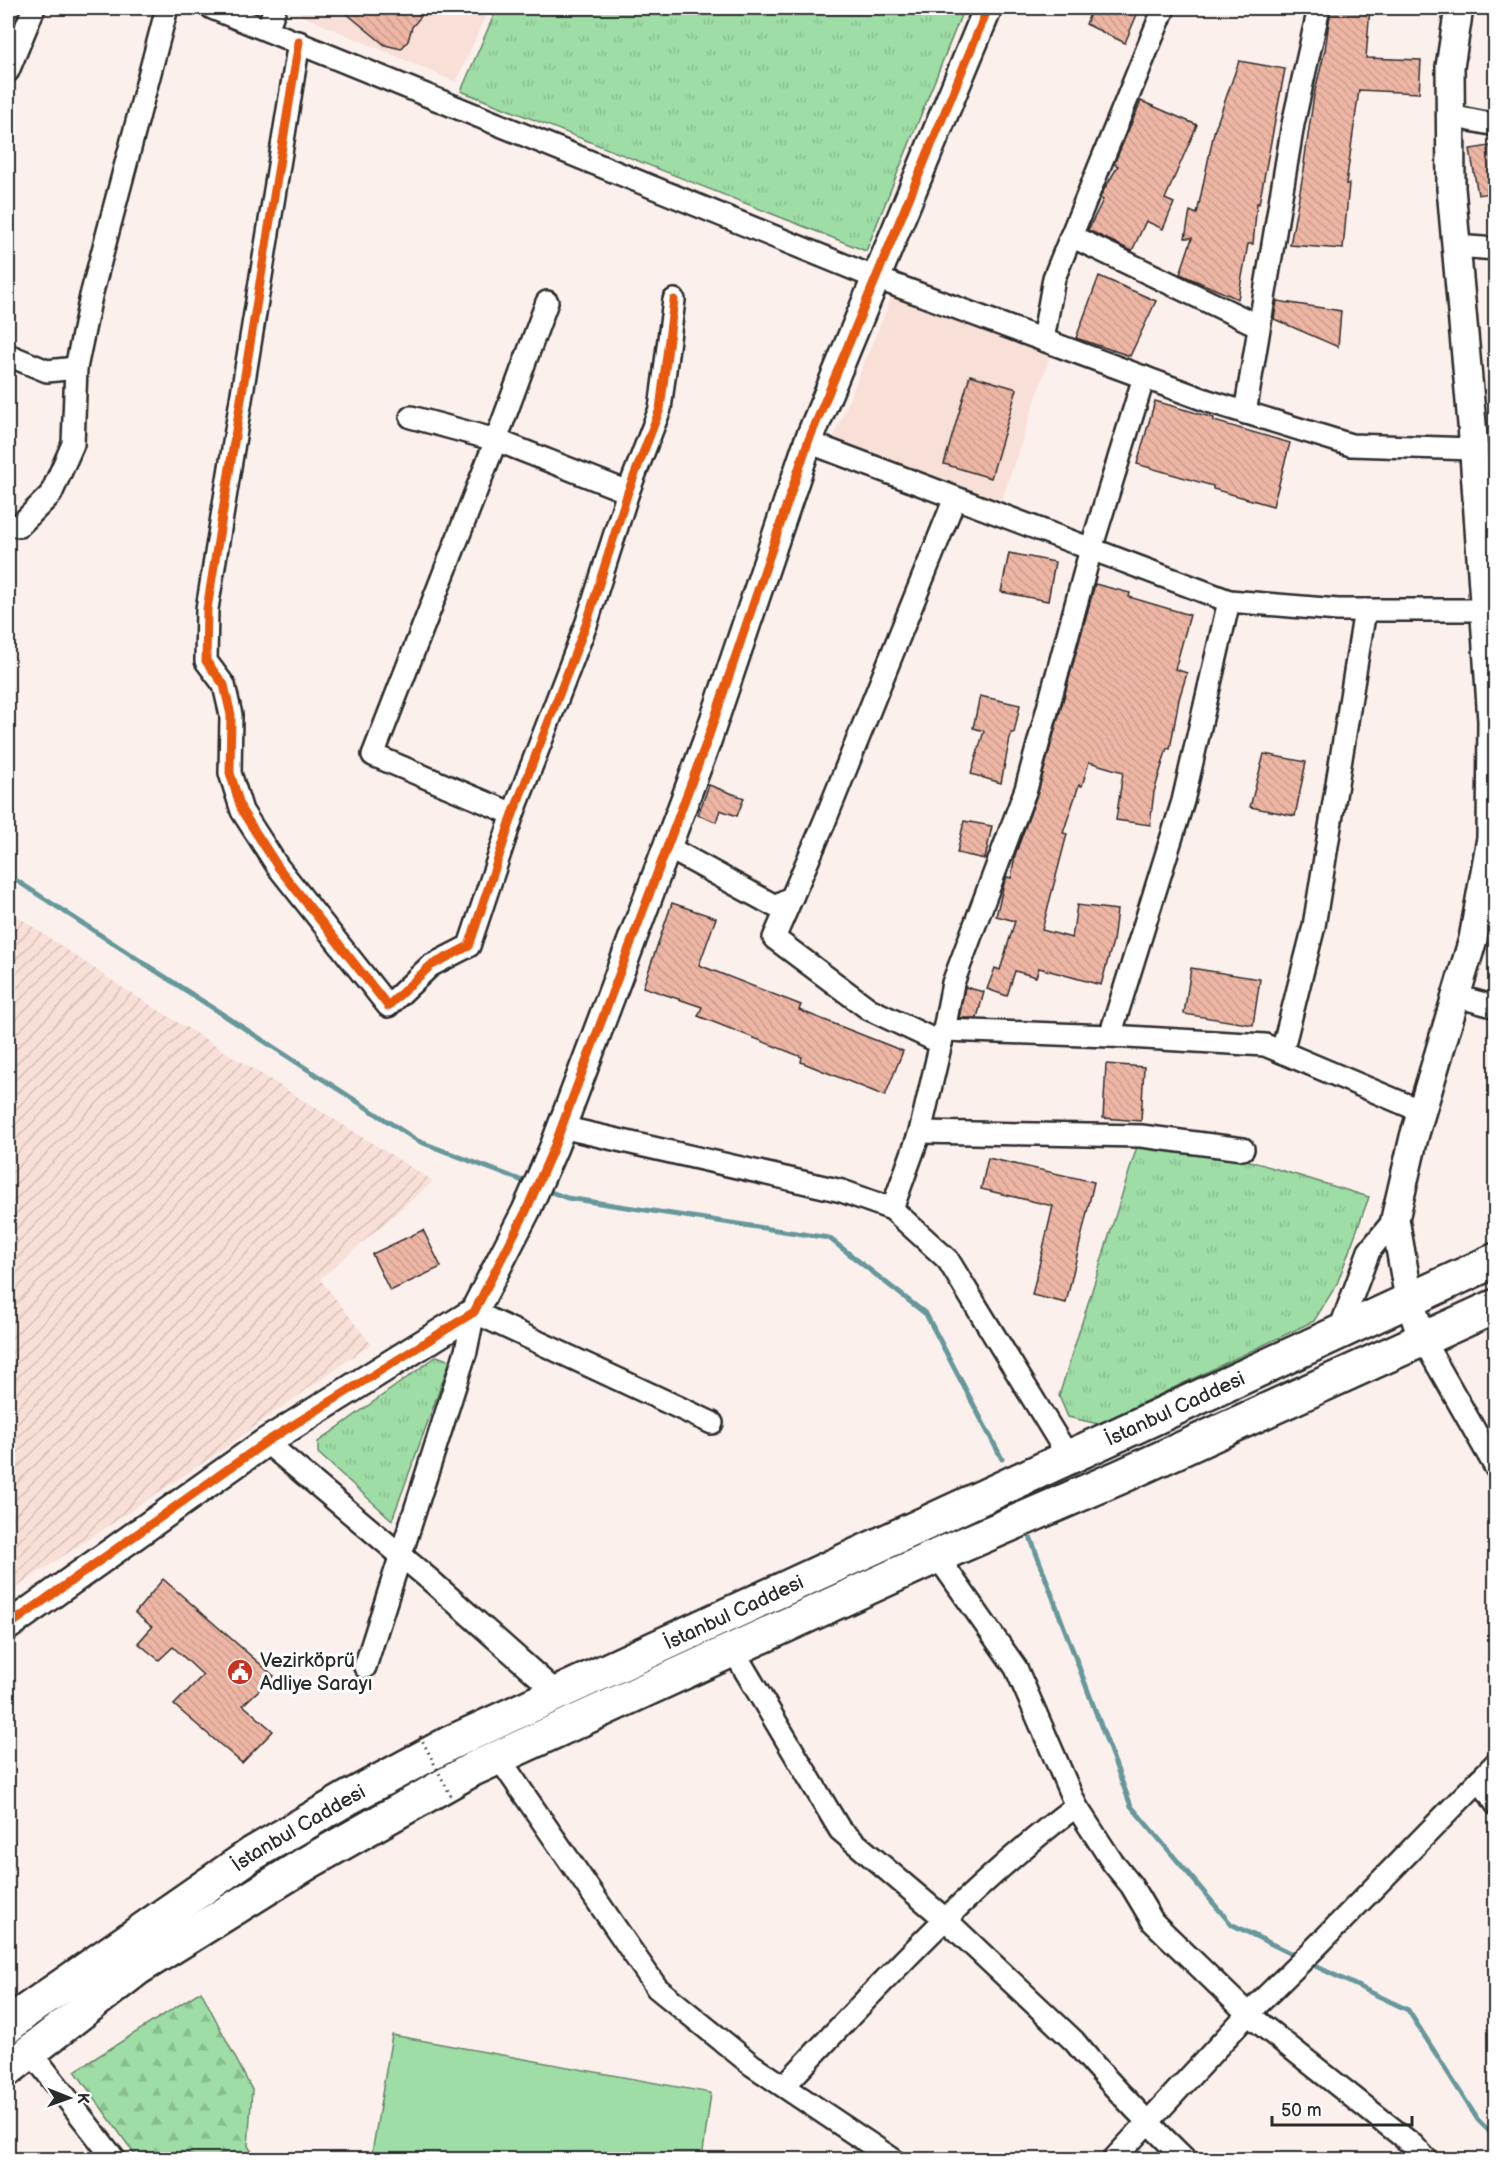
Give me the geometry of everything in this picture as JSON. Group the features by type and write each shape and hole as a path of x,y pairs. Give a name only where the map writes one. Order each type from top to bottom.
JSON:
{"main road":[{"name":"İstanbul Caddesi","path":"8,2026 26,2011 252,1854 348,1798 450,1743 1496,1260"},
{"name":"İstanbul Caddesi","path":"19,2060 138,1968 307,1863 473,1770 937,1556 1120,1477 1496,1306"}],"street":[{"path":"8,71 34,8"},
{"path":"8,524 19,526 51,494 73,444 76,368 92,296 167,8"},
{"path":"212,8 876,278 1144,377 1351,445 1473,449"},
{"path":"267,30 275,8"},
{"path":"365,1667 466,1351 474,1312 526,1211 557,1137 710,730 808,442 988,8"},
{"path":"1043,340 1054,279 1164,8"},
{"path":"1245,412 1293,124 1319,8"},
{"path":"1459,8 1450,67 1451,188 1473,449 1490,609 1493,755 1491,838 1473,939 1421,1111 1395,1219 1409,1299 1422,1338 1496,1468"},
{"path":"299,42 207,609 206,661 224,685 231,715 230,773 242,811 279,867 388,1006 430,966 469,946 513,814 587,622 628,492 660,409 674,300"},
{"path":"1450,116 1496,125"},
{"path":"1071,236 1259,326"},
{"path":"1456,246 1496,249"},
{"path":"513,814 373,755 496,440 547,302"},
{"path":"8,355 46,371 76,368"},
{"path":"892,1209 920,1132 953,983 1026,789 1091,549 1144,377"},
{"path":"411,417 496,440 628,492"},
{"path":"808,442 1229,601 1338,610 1490,609"},
{"path":"956,498 824,823 774,938 869,1008 943,1036 1110,1036 1265,1045 1421,1111"},
{"path":"1110,1036 1183,801 1229,601"},
{"path":"1282,1052 1314,926 1365,610"},
{"path":"667,847 776,906 792,897"},
{"path":"1456,996 1496,1007"},
{"path":"920,1132 1141,1137 1243,1149"},
{"path":"557,1137 842,1191 892,1209 948,1260 1068,1456"},
{"path":"1339,1332 1370,1251 1395,1219"},
{"path":"474,1312 712,1423"},
{"path":"8,1626 266,1442 474,1312"},
{"path":"266,1442 401,1556 557,1693"},
{"path":"937,1556 1016,1668 1076,1806 1113,1863 1131,1885 1153,1922 1248,2014 1413,2145 1427,2160"},
{"path":"733,1650 840,1830 945,1919 1074,2041 1147,2122 1186,2160"},
{"path":"499,1758 657,1988 752,2065 894,2160"},
{"path":"1113,2160 1248,2014 1496,1762"},
{"path":"1480,1779 1496,1804"},
{"path":"784,2086 945,1919 1037,1835 1076,1806"},
{"path":"19,2060 115,2160"}],"path":[{"path":"420,1736 455,1804"}],"shaded area":[{"path":"302,8 489,8 456,82 300,15"},
{"path":"892,296 1051,353 1002,500 833,439"},
{"path":"8,910 123,988 433,1181 320,1279 371,1344 219,1452 8,1593"}],"green space":[{"path":"497,8 964,8 866,251 461,91"},
{"path":"1139,1140 1227,1154 1369,1197 1337,1284 1314,1321 1098,1424 1068,1417 1059,1396"},
{"path":"437,1356 450,1361 392,1520 318,1453 318,1442"},
{"path":"201,1991 252,2090 248,2146 257,2159 138,2159 75,2071"},
{"path":"392,2035 711,2093 702,2159 371,2159"}],"building":[{"path":"340,8 408,8 407,11 422,15 412,27 408,41 401,49 385,45"},
{"path":"1092,8 1128,8 1138,12 1125,43 1086,24"},
{"path":"1331,8 1370,8 1366,58 1421,60 1419,93 1359,90 1346,184 1349,184 1343,249 1290,245 1305,164 1314,95 1325,50"},
{"path":"1239,61 1285,69 1259,204 1257,203 1253,244 1248,244 1238,299 1180,274 1192,238 1185,238 1190,211 1197,214 1214,132"},
{"path":"1141,101 1197,125 1165,199 1174,203 1163,229 1146,221 1132,251 1088,230 1103,200 1100,198 1102,193 1118,166 1114,164"},
{"path":"1496,145 1496,192 1478,195 1470,149"},
{"path":"1099,276 1156,301 1130,356 1076,338"},
{"path":"1277,301 1341,311 1338,347 1274,319"},
{"path":"970,375 1017,389 991,478 944,464"},
{"path":"1155,401 1290,443 1273,506 1137,464"},
{"path":"1009,553 1055,562 1048,601 1001,592"},
{"path":"1095,584 1130,593 1129,597 1190,615 1175,669 1187,673 1179,699 1170,749 1167,748 1154,792 1150,825 1116,820 1123,772 1089,762 1063,833 1067,834 1042,930 1072,938 1077,905 1117,910 1113,941 1101,985 1039,968 1036,977 1015,971 1007,996 987,989 995,968 1000,970 1015,921 996,916 1004,884 1007,877 1011,878 1015,855 1038,792"},
{"path":"980,696 1020,705 1014,733 1011,733 1001,783 971,774 984,731 973,728"},
{"path":"1264,754 1306,762 1295,816 1250,807"},
{"path":"709,785 744,798 737,816 720,810 716,822 698,815"},
{"path":"964,821 992,826 985,859 957,853"},
{"path":"672,903 716,918 699,965 801,1005 799,1010 903,1051 885,1096 801,1062 802,1057 698,1016 702,1007 643,987"},
{"path":"1191,968 1260,979 1253,1025 1184,1014"},
{"path":"965,987 984,992 977,1018 959,1018"},
{"path":"1106,1064 1144,1067 1141,1121 1103,1118"},
{"path":"988,1158 1094,1182 1066,1303 1032,1295 1053,1206 981,1189"},
{"path":"423,1230 441,1267 390,1291 372,1254"},
{"name":"Vezirköprü Adliye Sarayı","path":"163,1579 274,1676 243,1705 273,1731 242,1763 174,1705 203,1675 173,1647 159,1660 138,1643 152,1627 135,1613"}],"waterway":[{"path":"8,875 418,1141 528,1183"},
{"path":"543,1189 567,1198 829,1238 926,1314 1002,1459"},
{"path":"1031,1539 1131,1806 1231,1924 1298,1957"},
{"path":"1309,1963 1408,2010 1478,2120 1496,2138"}],"cycle path":[{"path":"8,1626 266,1442 474,1312 526,1211 554,1147 707,741 808,442 988,8"},
{"path":"299,42 207,609 206,661 224,685 231,715 230,773 242,811 278,867 388,1006 430,966 469,946 513,814 587,622 628,492 660,409 674,300"}],"place":[{"name":"Vezirköprü Adliye Sarayı","path":"240,1672"}]}
